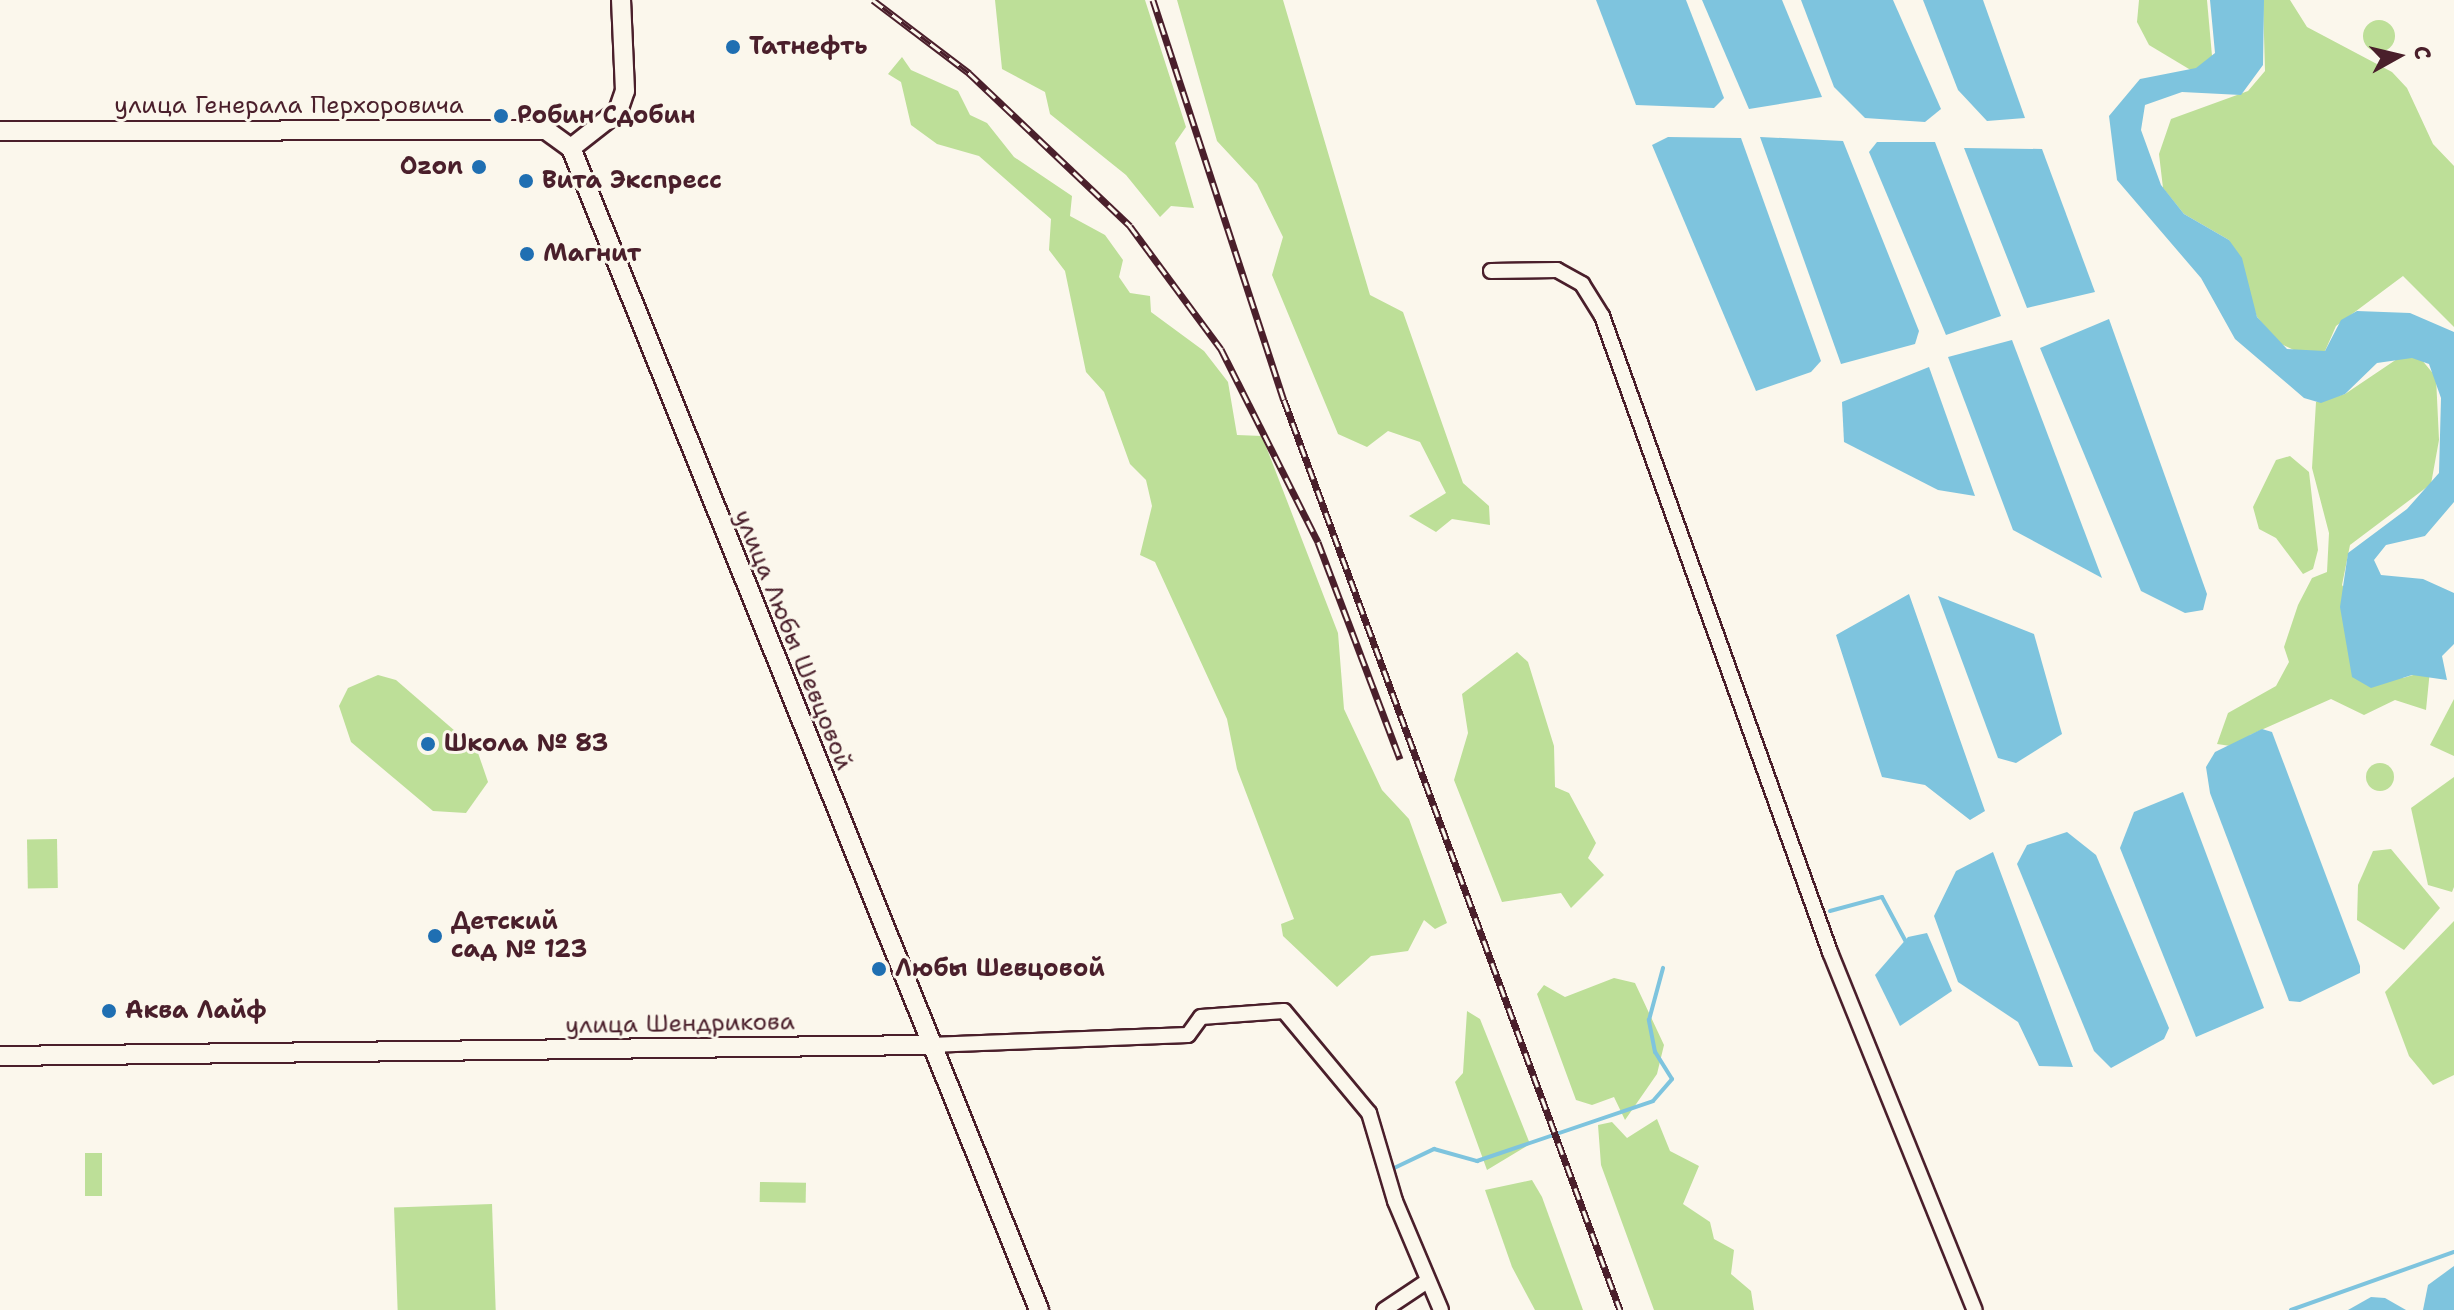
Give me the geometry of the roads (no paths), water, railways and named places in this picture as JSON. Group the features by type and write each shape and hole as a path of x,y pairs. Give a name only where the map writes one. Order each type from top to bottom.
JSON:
{"street":[{"path":"571,148 618,111 625,91 621,0"},
{"name":"улица Генерала Перхоровича","path":"0,131 546,130 571,148"},
{"name":"улица Любы Шевцовой","path":"571,148 1039,1310"},
{"path":"1491,271 1557,270 1582,284 1602,316 1830,952 1975,1310"},
{"name":"улица Шендрикова","path":"0,1056 930,1045 1188,1035 1201,1017 1284,1011 1329,1060 1369,1113 1426,1282"},
{"path":"1384,1310 1426,1282 1441,1310"}],"water":[{"path":"1596,0 1686,0 1724,98 1714,108 1636,105"},
{"path":"1702,0 1782,0 1822,97 1749,109"},
{"path":"1801,0 1893,0 1941,109 1925,122 1865,118 1834,87"},
{"path":"1923,0 1983,0 2025,118 1987,121 1958,90"},
{"path":"2210,0 2264,0 2263,65 2241,95 2182,92 2145,105 2141,130 2161,185 2184,214 2229,240 2242,258 2257,317 2287,349 2325,351 2341,320 2357,311 2410,313 2454,332 2454,502 2425,536 2386,545 2374,560 2381,575 2423,579 2454,593 2454,644 2442,656 2447,680 2412,675 2371,688 2352,677 2340,607 2348,553 2407,509 2439,473 2441,398 2429,364 2412,358 2377,363 2345,394 2321,403 2304,398 2235,339 2201,278 2117,180 2109,116 2140,79 2196,68 2215,53"},
{"path":"1668,137 1741,138 1821,361 1811,372 1756,391 1652,145"},
{"path":"1760,137 1843,141 1919,331 1915,344 1841,364"},
{"path":"1877,142 1935,142 2001,316 1946,335 1869,152"},
{"path":"1964,148 2042,149 2095,292 2027,308"},
{"path":"2109,319 2207,594 2203,610 2185,613 2141,591 2040,348"},
{"path":"2012,340 2102,578 2013,530 1948,357"},
{"path":"1929,367 1975,496 1938,490 1844,442 1842,402"},
{"path":"1909,594 1985,811 1970,820 1925,785 1882,777 1836,635"},
{"path":"1938,596 2034,634 2062,734 2016,763 1998,758"},
{"path":"2262,729 2272,732 2360,966 2360,973 2300,1002 2289,1001 2210,793 2206,767 2215,752"},
{"path":"2183,792 2264,1008 2196,1037 2120,848 2134,812"},
{"path":"2067,832 2096,855 2169,1028 2164,1039 2111,1068 2094,1051 2017,864 2027,845"},
{"path":"1993,852 2073,1067 2039,1066 2018,1022 1958,982 1934,916 1956,871"},
{"path":"1927,933 1952,991 1900,1026 1875,975 1908,937"},
{"path":"2454,1266 2454,1310 2423,1310 2428,1285"},
{"path":"2371,1297 2385,1298 2406,1310 2348,1310"}],"waterway":[{"path":"1830,911 1882,897 1906,942"},
{"path":"1390,1170 1434,1149 1477,1161 1653,1101 1672,1079 1655,1052 1649,1020 1663,968"},
{"path":"2291,1310 2454,1252"}],"railway":[{"path":"873,0 969,73 1130,226 1221,349 1318,542 1400,759"},
{"path":"1153,0 1284,400 1620,1310"}],"place":[{"name":"Татнефть","path":"733,47"},
{"name":"Робин Сдобин","path":"501,116"},
{"name":"Ozon","path":"479,167"},
{"name":"Вита Экспресс","path":"526,181"},
{"name":"Магнит","path":"527,254"},
{"name":"Школа № 83","path":"428,744"},
{"name":"Детский сад № 123","path":"435,936"},
{"name":"Любы Шевцовой","path":"879,969"},
{"name":"Аква Лайф","path":"109,1011"}]}
